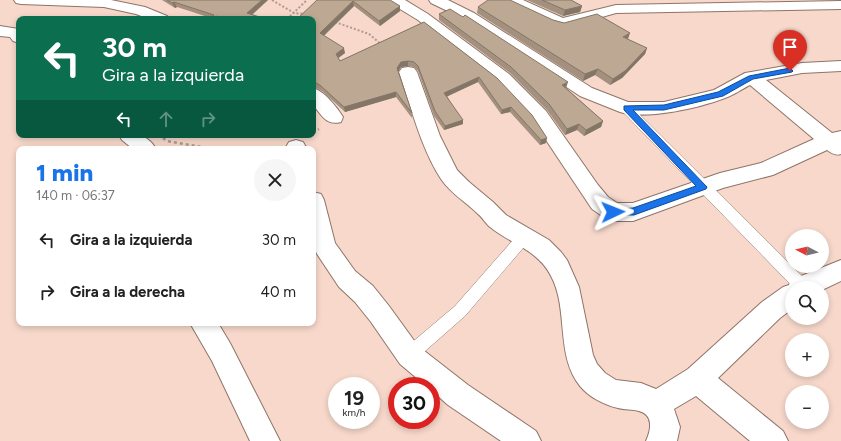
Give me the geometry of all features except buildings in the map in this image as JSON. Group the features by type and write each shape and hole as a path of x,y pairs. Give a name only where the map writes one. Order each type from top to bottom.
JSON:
{"street":[{"path":"20,0 104,3 140,10 155,16"},
{"path":"395,0 423,17 503,78 539,116 600,203 613,212 634,212 703,187 766,170 837,143"},
{"path":"436,0 469,16 586,92 626,108 664,108 720,94 751,78 802,68 841,66"},
{"path":"511,0 557,22 563,23 616,9 841,5"},
{"path":"757,0 774,6"},
{"path":"0,31 16,34"},
{"path":"408,72 432,141 449,175 466,193 483,206 498,221 534,242 551,257 564,277 568,288 579,355 583,367 590,378 611,393 640,396 655,405 665,421 666,430 664,438 661,441"},
{"path":"751,78 837,143"},
{"path":"316,97 334,117"},
{"path":"133,138 142,146"},
{"path":"316,212 325,247 346,279 364,294 409,355 458,394 526,441"},
{"path":"817,281 841,270"},
{"path":"655,405 698,379 771,310 785,300"},
{"path":"205,326 221,352 265,441"},
{"path":"698,379 773,441"}],"lane":[{"path":"626,108 703,187 790,281"},
{"path":"409,355 460,311 525,236"}],"path":[{"path":"272,0 294,13 308,14"},
{"path":"290,16 307,0"},
{"path":"330,20 369,34 392,53 400,67 408,72"},
{"path":"164,138 167,141 196,146"}],"route":[{"path":"613,212 634,212 703,187 626,108 664,108 720,94 751,78 790,71"}]}
